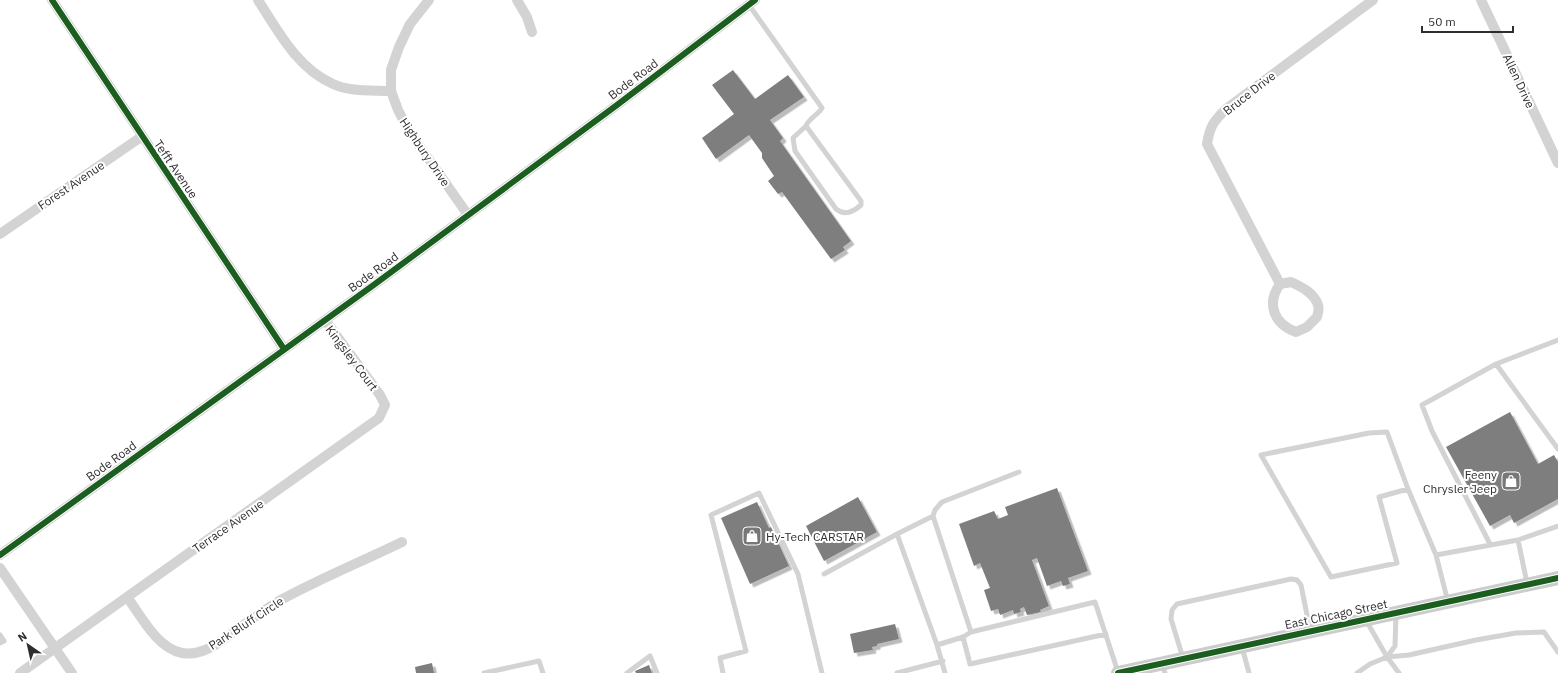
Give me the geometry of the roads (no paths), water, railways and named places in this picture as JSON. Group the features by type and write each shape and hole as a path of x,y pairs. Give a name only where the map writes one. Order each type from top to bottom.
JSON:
{"main road":[{"name":"East Chicago Street","path":"1118,673 1163,668 1183,659 1558,578"}],"street":[{"name":"Tefft Avenue","path":"52,0 284,349"},
{"path":"258,0 297,57 312,71 333,84 356,90 391,92"},
{"name":"Highbury Drive","path":"429,0 410,24 399,47 392,70 391,92 409,131 468,214"},
{"path":"517,0 527,17 532,32"},
{"name":"Bruce Drive","path":"1280,284 1207,144 1209,130 1217,118 1226,109 1373,0"},
{"name":"Allen Drive","path":"1480,0 1558,163"},
{"name":"Bode Road","path":"0,555 325,320 610,110 752,2"},
{"name":"Forest Avenue","path":"0,234 142,137"},
{"path":"1292,282 1311,293 1318,305 1317,317 1307,327 1296,332 1286,329 1279,322 1273,310 1274,293 1280,284 1292,282"},
{"name":"Kingsley Court","path":"325,320 380,395"},
{"name":"Terrace Avenue","path":"20,673 373,423 379,418 384,408 384,401 380,395"},
{"name":"Park Bluff Circle","path":"127,597 160,640 178,652 193,653 208,649 219,643 280,601 402,542"},
{"path":"0,568 72,673"}],"lane":[{"path":"752,2 822,108 793,138 795,151 836,209 843,213 852,212 861,205 861,201 806,126"},
{"path":"1490,544 1434,436 1422,405 1496,364 1558,340"},
{"path":"1496,364 1558,449"},
{"path":"1408,489 1379,497 1397,563 1331,577 1261,455 1369,433 1387,432 1408,489 1436,555 1448,602"},
{"path":"971,632 933,516 935,510 942,502 1019,472"},
{"path":"723,673 720,658 746,651 711,515 759,493 798,574 822,673"},
{"path":"824,574 933,516"},
{"path":"1436,555 1518,540 1558,526"},
{"path":"897,534 946,673"},
{"path":"1518,540 1528,584"},
{"path":"1183,659 1171,619 1172,610 1177,604 1291,579 1297,580 1301,585 1310,631"},
{"path":"937,645 971,632 1095,602 1118,673"},
{"path":"1387,657 1395,646 1396,612"},
{"path":"1365,619 1387,657 1399,673"},
{"path":"1357,673 1370,664 1387,657 1409,656 1476,640 1516,633 1544,632 1558,652"},
{"path":"963,636 970,664 1106,634"},
{"path":"0,635 4,641 0,643"},
{"path":"1241,646 1249,673"},
{"path":"627,673 650,656 657,673"},
{"path":"484,673 539,661 543,673"},
{"path":"897,673 943,661"}],"place":[{"name":"Feeny Chrysler Jeep","path":"1511,481"},
{"name":"Hy-Tech CARSTAR","path":"752,536"}]}
